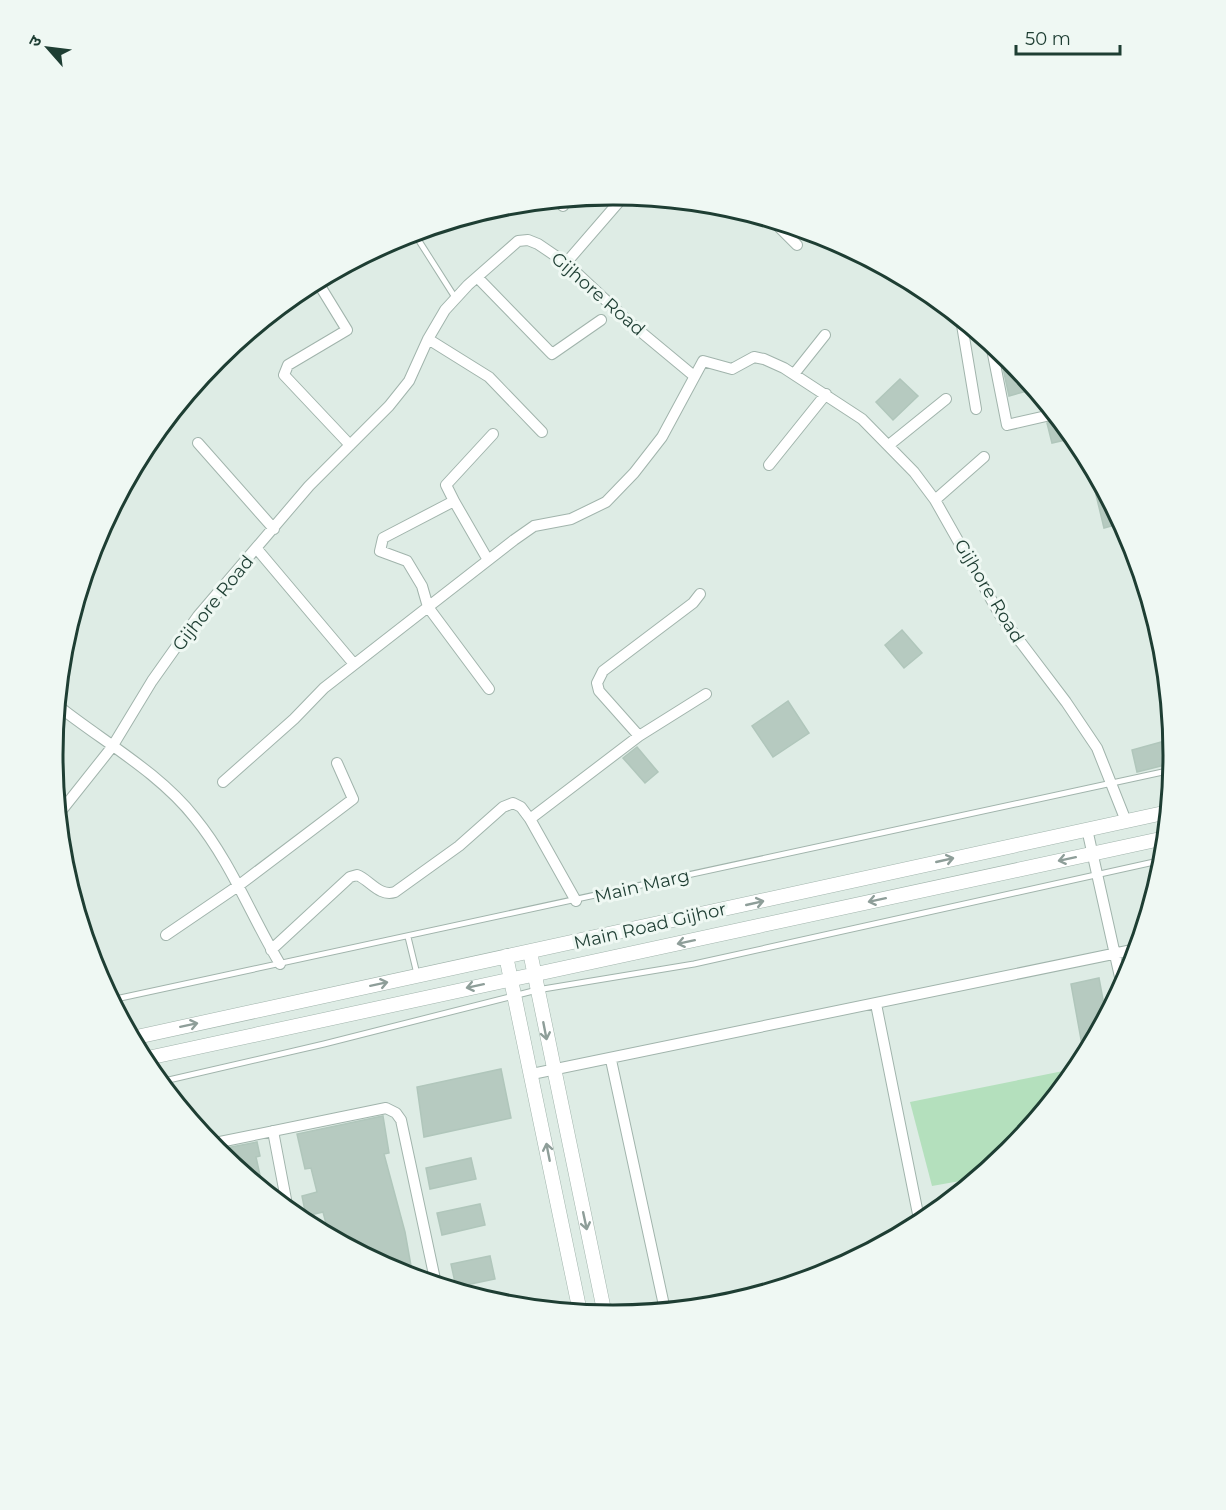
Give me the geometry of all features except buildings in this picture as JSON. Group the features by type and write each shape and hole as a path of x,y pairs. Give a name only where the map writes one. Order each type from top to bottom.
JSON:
{"street":[{"path":"566,263 616,205"},
{"path":"784,232 797,245"},
{"name":"Gijhore Road","path":"66,806 112,747 152,681 198,616 309,486 409,381 428,339 445,310 477,277 518,241 528,240 566,263 629,322 694,376 703,361 732,369 754,357 764,359 826,394 862,419 889,445 935,500 1000,615 1066,702 1096,748 1112,782 1126,821"},
{"path":"477,277 552,354 601,320"},
{"path":"322,289 347,330 288,365 284,375 350,445"},
{"path":"963,331 976,410"},
{"path":"794,374 825,335"},
{"path":"428,339 489,376 542,432"},
{"path":"994,358 1007,425 1046,416"},
{"path":"223,782 294,719 324,688 534,526 571,519 606,502 634,473 662,437 694,376"},
{"path":"769,465 826,394"},
{"path":"889,445 946,399"},
{"path":"488,560 446,485 493,434"},
{"path":"198,443 274,529"},
{"path":"935,500 984,457"},
{"path":"454,501 382,538 380,550 407,561 422,586 428,607 489,689"},
{"path":"257,549 354,664"},
{"path":"639,736 599,691 597,682 603,671 693,603 700,594"},
{"path":"530,819 639,736 706,694"},
{"path":"65,711 160,784 194,816 222,854 280,964"},
{"path":"166,935 238,886 353,799 337,763"},
{"path":"271,950 350,878 357,875 365,878 378,890 389,894 459,846 503,807 513,803 521,807 530,819 576,901"},
{"name":"Main Road Gijhor","path":"141,1036 1159,814"},
{"path":"1087,829 1119,970"},
{"name":"Main Road Gijhor","path":"153,1057 1156,840"},
{"path":"532,1074 553,1072 1126,951"},
{"path":"530,952 603,1305"},
{"path":"506,956 578,1304"},
{"path":"876,1004 918,1213"},
{"path":"611,1060 663,1302"},
{"path":"222,1142 386,1108 396,1113 401,1120 434,1275"},
{"path":"273,1131 285,1196"}],"lane":[{"path":"419,241 456,299"},
{"name":"Main Marg","path":"120,998 576,901 1163,772"},
{"path":"170,1080 324,1044 514,995 705,961 1152,862"},
{"path":"408,937 417,976"}],"green space":[{"path":"1063,1071 1027,1118 976,1169 961,1181 932,1186 910,1102"}]}
